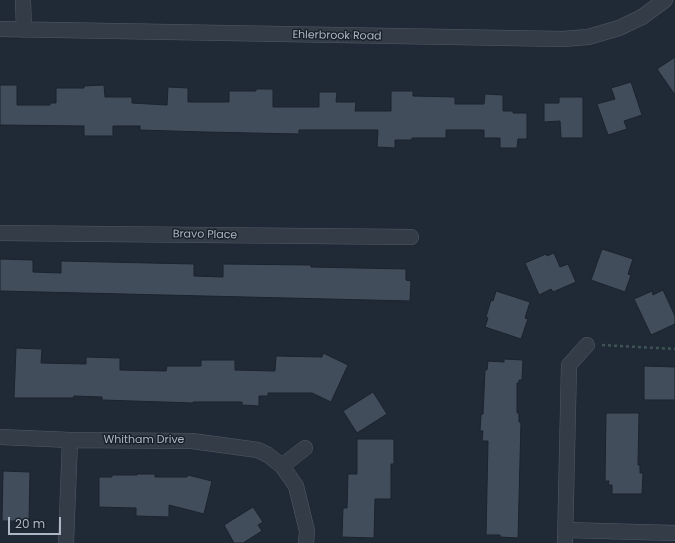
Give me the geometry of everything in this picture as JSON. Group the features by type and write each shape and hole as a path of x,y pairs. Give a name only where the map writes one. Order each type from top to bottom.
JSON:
{"street":[{"path":"23,0 24,30"},
{"name":"Ehlerbrook Road","path":"0,29 563,39 592,36 619,28 642,17 665,0"},
{"name":"Bravo Place","path":"0,233 411,237"},
{"path":"587,344 569,365 566,537 675,533"},
{"name":"Whitham Drive","path":"0,437 70,440 192,441 258,450 268,455 282,466 296,486 307,531 306,543"},
{"path":"66,543 70,440"},
{"path":"282,466 305,448"}],"path":[{"path":"587,344 675,349"}],"building":[{"path":"675,57 675,95 657,69"},
{"path":"631,82 642,115 624,121 627,129 608,135 597,104 615,99 611,88"},
{"path":"0,85 17,85 17,105 50,105 50,103 56,103 56,88 84,88 84,86 104,85 105,97 132,97 132,103 167,105 168,87 188,88 188,102 229,102 229,91 256,91 256,89 273,89 273,107 319,107 319,92 337,92 336,102 356,102 355,111 391,111 391,91 413,91 413,96 455,97 455,104 484,104 485,94 503,95 503,111 527,113 527,139 518,139 517,148 500,148 500,138 484,138 484,130 446,130 446,138 412,138 412,140 395,140 395,148 377,147 378,130 299,130 299,134 140,130 140,126 113,126 113,136 84,136 84,126 0,125"},
{"path":"559,97 583,97 583,138 561,138 560,121 544,122 544,103 559,103"},
{"path":"602,249 633,259 628,274 631,275 625,292 591,280"},
{"path":"554,253 560,267 568,264 576,282 553,292 551,289 539,295 525,263 546,254 547,256"},
{"path":"0,259 33,260 33,272 61,273 61,261 194,264 194,276 223,277 223,264 311,265 311,267 406,269 406,280 411,281 410,301 0,291"},
{"path":"663,290 675,316 675,324 651,335 634,299 652,291 653,295"},
{"path":"496,291 530,302 525,318 528,319 521,339 485,327 491,300 493,301"},
{"path":"16,348 42,349 41,363 86,364 86,357 120,358 120,370 166,371 167,366 201,366 201,360 235,360 235,370 275,371 276,356 322,357 323,353 348,365 331,402 312,393 268,393 268,396 259,396 259,406 242,405 242,402 193,403 102,400 102,397 74,396 73,398 14,398"},
{"path":"504,359 523,360 522,380 519,380 519,383 517,383 517,413 519,413 519,422 521,422 518,538 500,537 500,535 486,535 488,441 482,441 483,431 480,431 481,414 483,414 485,370 487,370 488,361 504,362"},
{"path":"644,366 675,367 675,400 644,400"},
{"path":"373,392 387,414 357,433 343,411"},
{"path":"606,413 639,413 638,465 640,465 640,473 643,473 642,494 612,494 612,485 608,485 609,481 605,481"},
{"path":"357,439 394,439 394,464 391,464 391,499 375,499 374,538 342,537 343,508 347,508 348,474 357,474"},
{"path":"3,471 30,472 29,521 2,521"},
{"path":"155,474 155,477 187,477 188,475 212,481 204,514 169,505 169,517 136,516 136,508 99,507 99,477"},
{"path":"253,507 263,522 258,525 262,531 243,543 234,543 224,525"}]}
